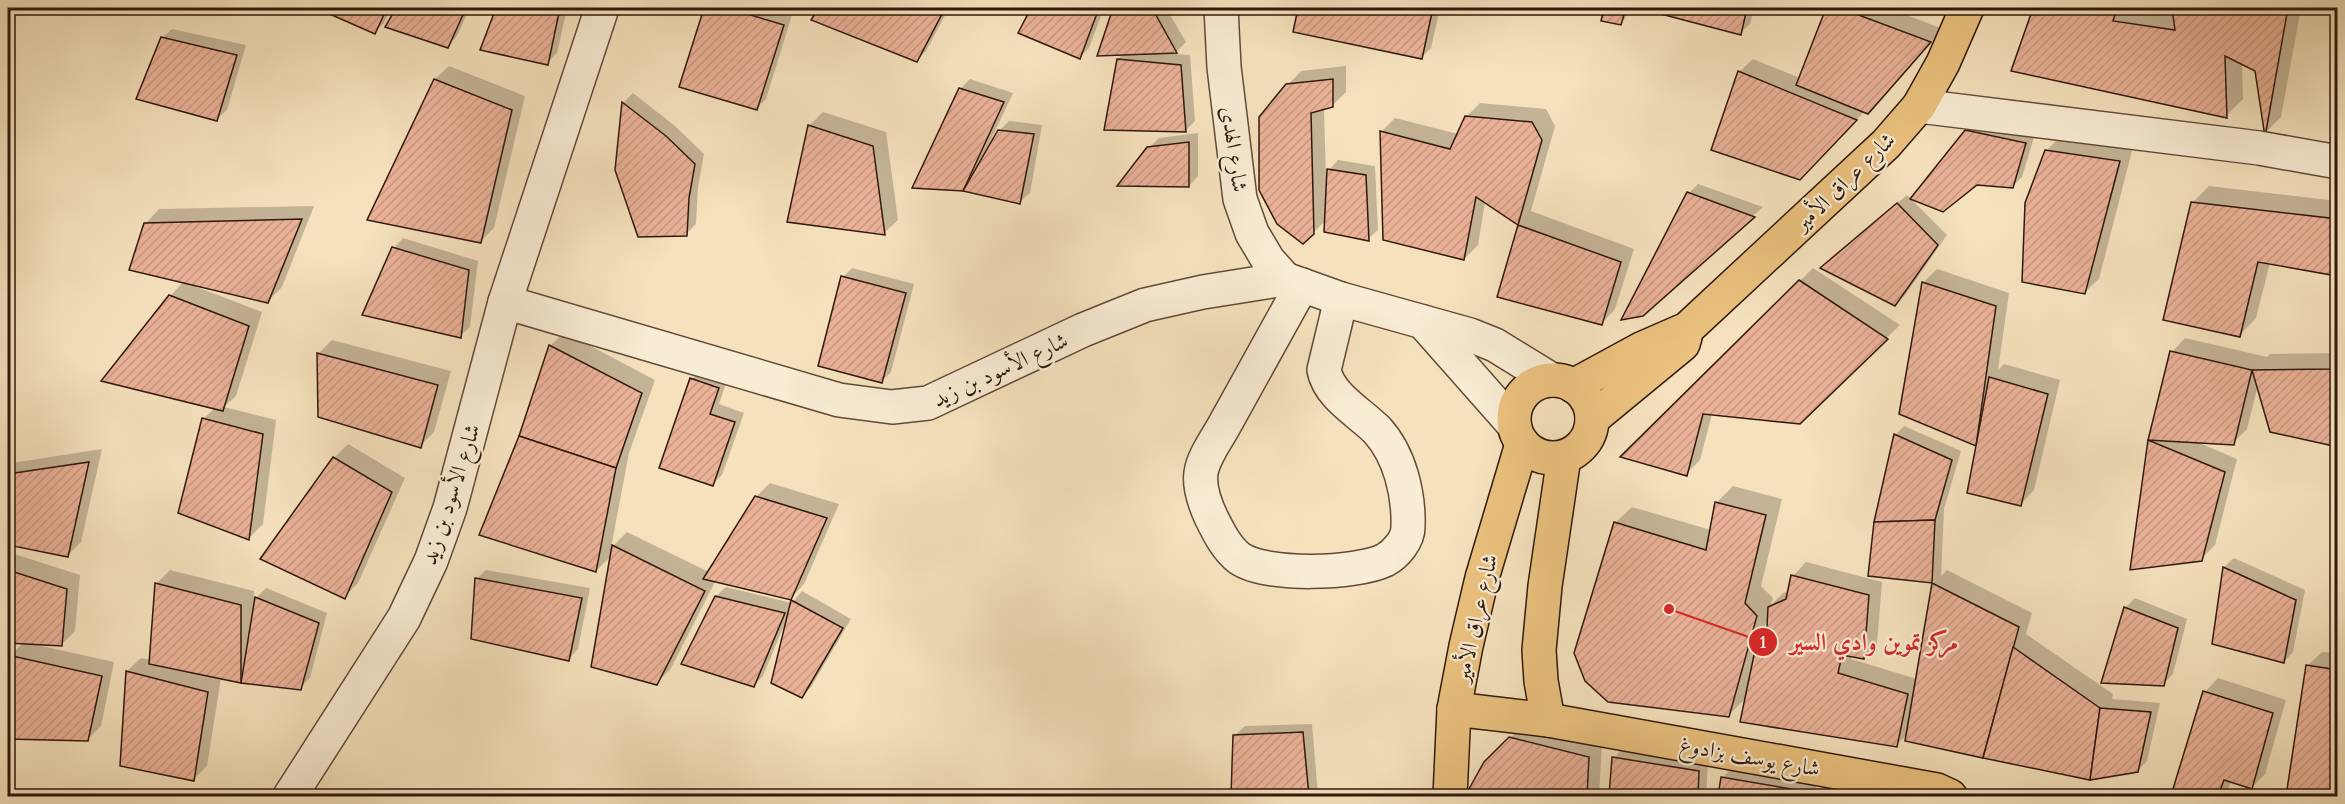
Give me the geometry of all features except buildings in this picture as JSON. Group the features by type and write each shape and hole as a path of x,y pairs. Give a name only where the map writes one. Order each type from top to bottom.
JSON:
{"main road":[{"name":"شارع عراق الأمير","path":"1562,383 1687,329 1886,144 1919,106 1943,63 1967,8"},
{"name":"شارع عراق الأمير","path":"1592,419 1683,344 1687,329"},
{"path":"1562,383 1583,394 1589,405 1592,419 1590,431 1584,443 1575,451 1564,456 1541,457 1531,452 1518,434 1515,409 1523,394 1536,384 1562,383"},
{"name":"شارع عراق الأمير","path":"1450,796 1454,709 1482,578 1518,434"},
{"path":"1548,720 1541,681 1539,650 1545,586 1564,456"},
{"name":"شارع يوسف بزادوغ","path":"1454,709 1548,720 1937,790 1950,796"}],"street":[{"name":"شارع الأسود بن زيد","path":"290,796 404,618 431,561 450,508 505,302 602,8"},
{"name":"شارع الهدى","path":"1221,8 1226,78 1240,199 1252,232 1268,260 1293,282"},
{"path":"1919,106 2259,147 2337,162"},
{"name":"شارع الأسود بن زيد","path":"505,302 839,400 892,408 928,403 1083,330 1145,305 1203,292 1293,282 1341,299 1470,335 1495,345 1562,383"},
{"path":"1293,282 1201,472 1201,487 1207,508 1227,545 1239,558 1262,568 1305,572 1360,567 1386,559 1402,543 1408,531 1400,469 1391,449 1378,432 1341,398 1325,378 1324,370 1341,299"},
{"path":"1423,322 1518,434"}],"place":[{"name":"مركز تموين وادي السير","path":"1669,609"}]}
